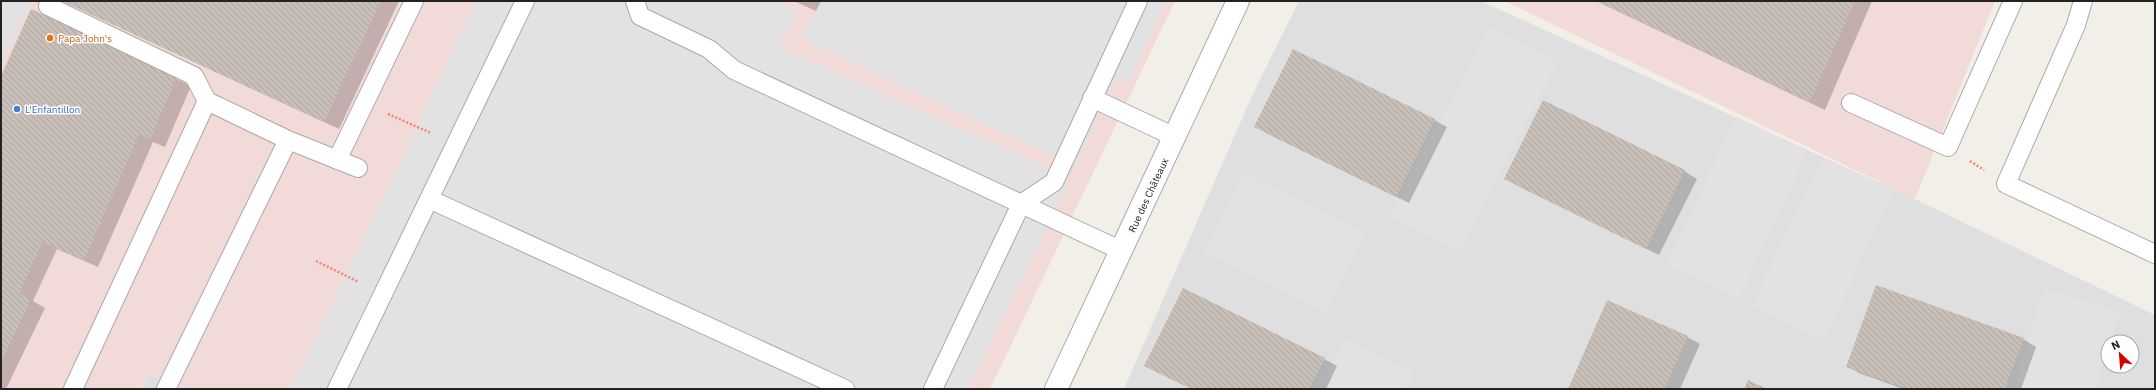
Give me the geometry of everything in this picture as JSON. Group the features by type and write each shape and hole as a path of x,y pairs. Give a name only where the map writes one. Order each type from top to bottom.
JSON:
{"street":[{"name":"Rue des Châteaux","path":"1056,389 1238,1"}],"lane":[{"path":"337,160 414,1"},
{"path":"337,389 525,1"},
{"path":"635,1 640,16 709,50 734,70 1122,251"},
{"path":"933,389 1021,204 1054,182 1138,1"},
{"path":"1851,103 1948,147 2013,1"},
{"path":"2083,1 2076,26 2006,184 2155,254"},
{"path":"41,3 194,76 207,101 288,140 358,168"},
{"path":"1092,98 1175,137"},
{"path":"73,389 207,101"},
{"path":"166,389 288,140"},
{"path":"429,199 845,389"}],"path":[{"path":"364,104 456,143"},
{"path":"1948,147 2006,184"},
{"path":"316,261 383,294"}],"shaded area":[{"path":"1,1 1175,1 990,389 183,389 149,374 142,389 1,389"},
{"path":"1,1 31,1 1,66"},
{"path":"476,1 775,1 797,11 781,48 1071,178 968,389 292,388"},
{"path":"820,1 1167,1 1128,82 1118,76 1075,167 803,39"},
{"path":"1299,1 1481,1 1915,199 2155,315 2155,389 1124,389 1251,98"},
{"path":"1505,1 1995,1 1915,199"},
{"path":"1488,27 1557,62 1461,251 1391,216"},
{"path":"1736,117 1808,150 1739,299 1666,265"},
{"path":"1822,157 1893,191 1824,340 1752,306"},
{"path":"1242,173 1366,233 1327,313 1203,253"},
{"path":"2044,288 2120,312 2113,334 2100,334 2101,374 2096,389 2014,389"},
{"path":"1345,337 1414,372 1405,389 1318,389"},
{"path":"149,374 182,389 142,389"}],"building":[{"path":"63,1 381,1 324,122"},
{"path":"1597,1 1855,1 1810,102"},
{"path":"31,9 177,77 150,140 139,135 84,260 43,242 19,293 31,299 1,363 1,76"},
{"path":"1293,49 1435,119 1396,197 1254,127"},
{"path":"1543,100 1685,170 1646,249 1504,179"},
{"path":"1876,285 2024,338 2005,389 1908,389 1846,367"},
{"path":"1183,288 1325,358 1309,389 1191,389 1144,366"},
{"path":"1607,300 1688,336 1664,389 1568,389"},
{"path":"1748,380 1767,389 1744,389"}],"place":[{"name":"Papa John's","path":"50,38"},
{"name":"L'Enfantillon","path":"17,109"}]}
